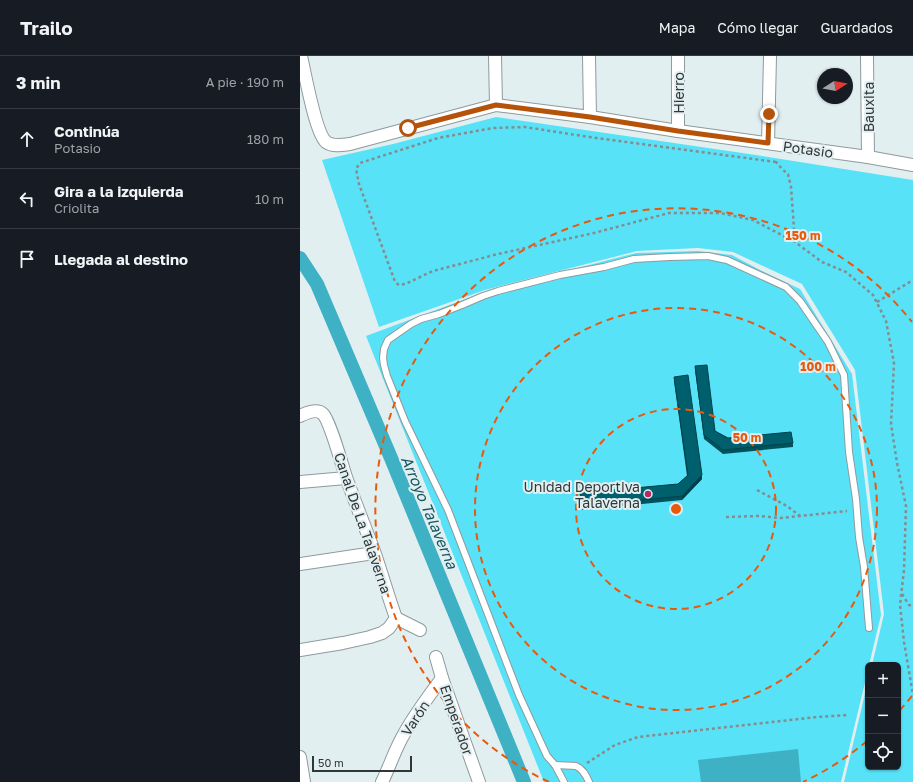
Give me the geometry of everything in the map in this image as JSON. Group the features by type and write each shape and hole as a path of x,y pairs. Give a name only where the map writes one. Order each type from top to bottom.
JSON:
{"street":[{"path":"495,56 496,105"},
{"path":"589,56 590,117"},
{"name":"Hierro","path":"678,56 678,131"},
{"path":"770,56 772,144"},
{"name":"Bauxita","path":"867,56 868,158"},
{"name":"Potasio","path":"305,57 311,99 322,136 326,141 339,146 496,105 590,117 913,165"},
{"name":"Canal De La Talaverna","path":"300,416 314,411 322,413 325,416 396,618"},
{"path":"300,482 346,478"},
{"path":"300,564 374,553"},
{"path":"300,650 344,643 382,633 389,628 396,618 420,630"},
{"name":"Emperador","path":"436,657 479,782"},
{"name":"Varón","path":"384,780 395,751 404,734 418,710 442,678"},
{"path":"300,757 304,782"}],"lane":[{"path":"564,782 547,756 519,695 448,510 405,421 387,376 383,358 384,349 388,340 411,324 498,291 560,275 604,267 634,259 670,256 708,256 727,260 786,287 800,301 828,342 844,375 849,452 864,567 869,628"},
{"path":"554,766 579,767 586,775 588,782"}],"path":[{"path":"776,162 524,127 493,128 438,138 360,163 356,169 359,184 394,279 399,285 405,284 433,270 594,233 669,212 720,213 753,220 795,242 822,262 846,272 873,296 886,321 894,363 892,424 906,506 904,570 900,605 904,642 913,695"},
{"path":"772,144 776,162 782,170 788,174 791,187 795,242"},
{"path":"877,302 913,280"},
{"path":"756,490 787,506 801,516"},
{"path":"726,517 758,516 781,518 857,510"},
{"path":"902,594 909,605 913,606"},
{"path":"579,767 614,745 638,737 849,715"}],"shaded area":[{"path":"496,117 756,155 913,180 913,782 844,782 865,694 865,770 901,770 901,662 873,662 884,614 855,370 802,284 733,252 698,248 637,251 485,290 379,327 322,160 393,144"},
{"name":"Unidad Deportiva Talaverna","path":"698,251 732,255 800,289 852,374 881,615 870,662 865,662 865,682 841,782 544,782 366,336 487,291 636,253"},
{"path":"798,749 801,782 701,782 698,760"}],"building":[{"path":"707,365 715,431 728,438 791,432 793,443 723,450 704,435 695,366"},
{"path":"688,375 702,475 682,496 582,506 580,493 678,484 688,475 674,377"}],"waterway":[{"name":"Arroyo Talaverna","path":"300,258 317,284 391,458 524,782"}],"place":[{"name":"Unidad Deportiva Talaverna","path":"648,494"}],"route":[{"path":"408,128 496,105 768,143 769,114"}]}
